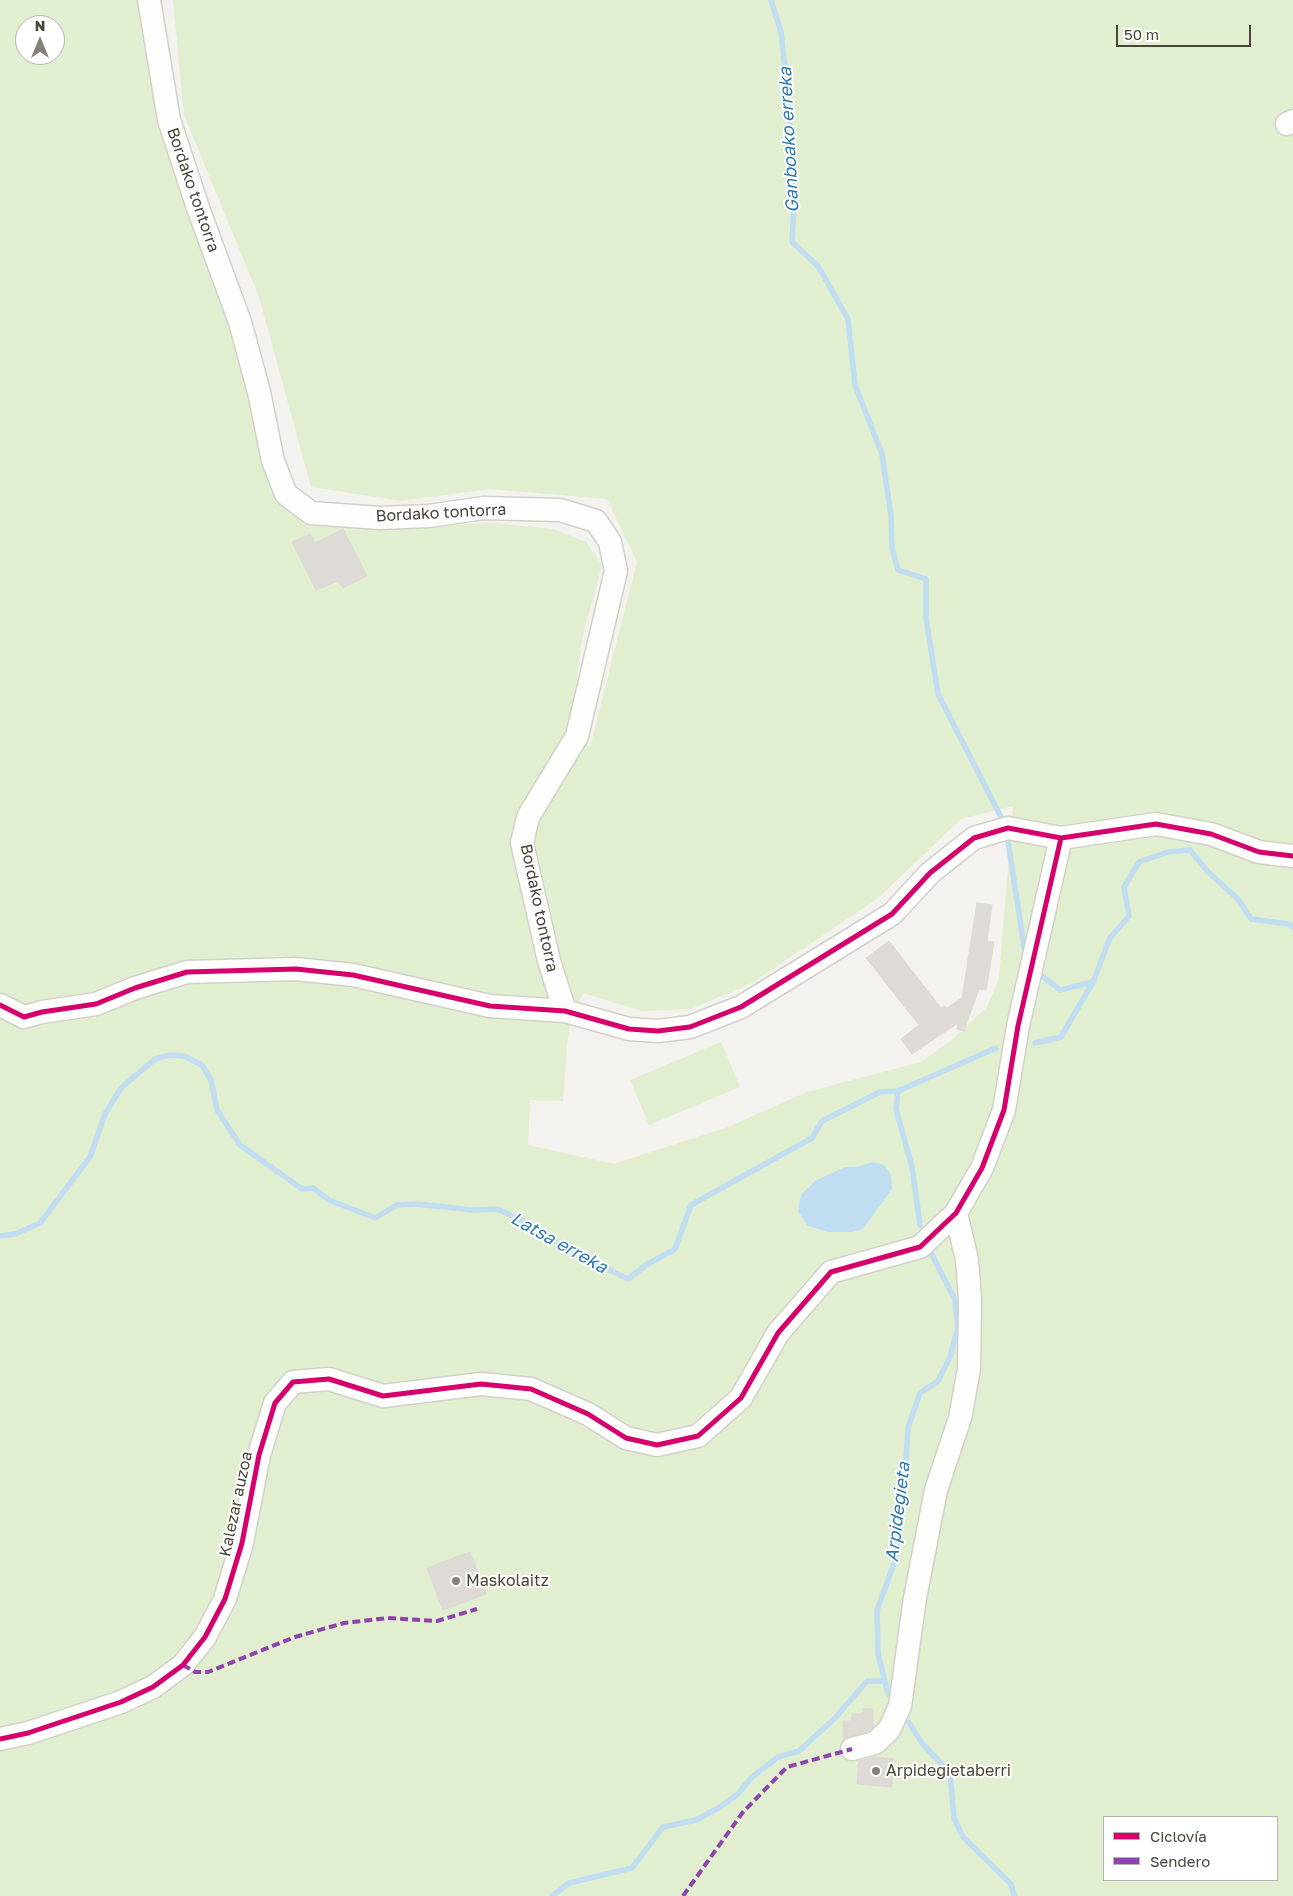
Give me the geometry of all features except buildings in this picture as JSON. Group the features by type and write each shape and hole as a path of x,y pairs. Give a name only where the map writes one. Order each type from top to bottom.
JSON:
{"street":[{"name":"Bordako tontorra","path":"149,0 169,120 198,208 240,322 259,392 273,461 286,494 311,513 380,518 429,516 483,508 560,510 596,522 610,542 616,571 577,736 528,817 522,843 549,961 565,1011"},
{"path":"0,1005 24,1017 42,1012 96,1004 134,988 187,972 296,969 354,975 390,985 490,1006 565,1011 629,1029 658,1031 690,1026 741,1007 892,914 930,873 974,838 1008,828 1062,838 1156,824 1211,834 1259,852 1293,856"},
{"name":"Kalezar auzoa","path":"0,1739 28,1733 121,1702 153,1686 183,1665 205,1637 225,1599 242,1543 259,1454 275,1403 294,1382 329,1379 383,1396 481,1384 531,1389 588,1414 626,1438 657,1445 698,1436 741,1398 778,1333 831,1272 920,1247 956,1213 982,1168 1004,1110 1018,1026 1062,838"},
{"path":"852,1749 875,1743 889,1730 900,1706 915,1598 936,1490 960,1418 969,1369 970,1299 967,1260 956,1213"}],"green space":[{"path":"0,0 139,0 143,43 187,212 233,329 271,490 291,514 314,523 374,529 494,523 553,529 586,542 602,565 582,639 569,734 590,747 637,562 607,499 489,489 402,501 311,487 259,297 184,115 173,0 1293,0 1293,1896 0,1896","holes":["1013,806 999,979 987,1007 952,1040 921,1062 807,1092 728,1127 614,1164 528,1145 530,1100 563,1101 570,1025 583,993 642,1011 691,1009 752,983 877,899 961,819"]},
{"path":"721,1042 740,1087 649,1125 630,1080"}],"water":[{"path":"873,1162 884,1165 891,1175 892,1189 863,1229 852,1232 828,1232 808,1226 798,1211 801,1195 815,1181 845,1167 857,1167"}],"waterway":[{"name":"Ganboako erreka","path":"771,0 781,32 787,88 795,188 792,242 818,266 848,319 855,385 882,454 891,516 892,548 898,570 926,579 926,618 938,694 1002,819"},
{"path":"1008,841 1025,953"},
{"name":"Latsa erreka","path":"1035,1043 1061,1037 1093,982 1110,938 1129,916 1124,887 1139,862 1168,852 1190,850 1208,872 1238,899 1251,919 1289,924 1293,927"},
{"path":"1042,976 1060,990 1093,982"},
{"name":"Latsa erreka","path":"0,1236 15,1234 40,1223 90,1157 105,1114 121,1088 155,1059 170,1055 184,1056 202,1065 211,1080 217,1110 240,1145 302,1189 313,1188 329,1200 375,1218 397,1205 416,1204 473,1210 497,1209 528,1223 572,1252 628,1279 646,1265 675,1249 691,1205 812,1138 822,1121 880,1092 898,1091 996,1048"},
{"name":"Arpidegieta","path":"898,1091 896,1109 912,1167 920,1225"},
{"name":"Arpidegieta","path":"888,1694 878,1654 877,1610 895,1561 904,1495 908,1428 920,1393 938,1381 950,1357 958,1327 955,1300 929,1249"},
{"name":"Arpidegieta","path":"552,1896 569,1883 632,1868 663,1827 696,1820 720,1807 738,1794 751,1778 778,1757 799,1751 835,1718 867,1681 883,1681"},
{"path":"909,1723 922,1743 950,1773 954,1818 963,1837 1011,1884 1014,1896"}],"marked path":[{"path":"183,1665 195,1672 208,1672 295,1637 344,1623 388,1618 437,1621 477,1609"},
{"path":"683,1896 743,1812 787,1767 852,1749"}],"cycle path":[{"path":"0,1005 24,1017 42,1012 96,1004 135,988 187,972 296,969 353,975 490,1006 565,1011 629,1029 658,1031 690,1027 741,1007 892,914 930,873 974,838 1008,828 1061,838 1156,824 1211,834 1259,852 1293,856"},
{"path":"0,1739 28,1733 121,1702 153,1687 183,1665 205,1637 225,1599 242,1543 259,1455 275,1403 293,1382 329,1379 383,1396 481,1384 531,1389 588,1414 626,1438 657,1445 698,1436 741,1398 778,1333 831,1272 920,1247 956,1213 982,1168 1004,1110 1018,1026 1061,838"}],"place":[{"name":"Maskolaitz","path":"456,1581"},
{"name":"Arpidegietaberri","path":"876,1771"}]}
